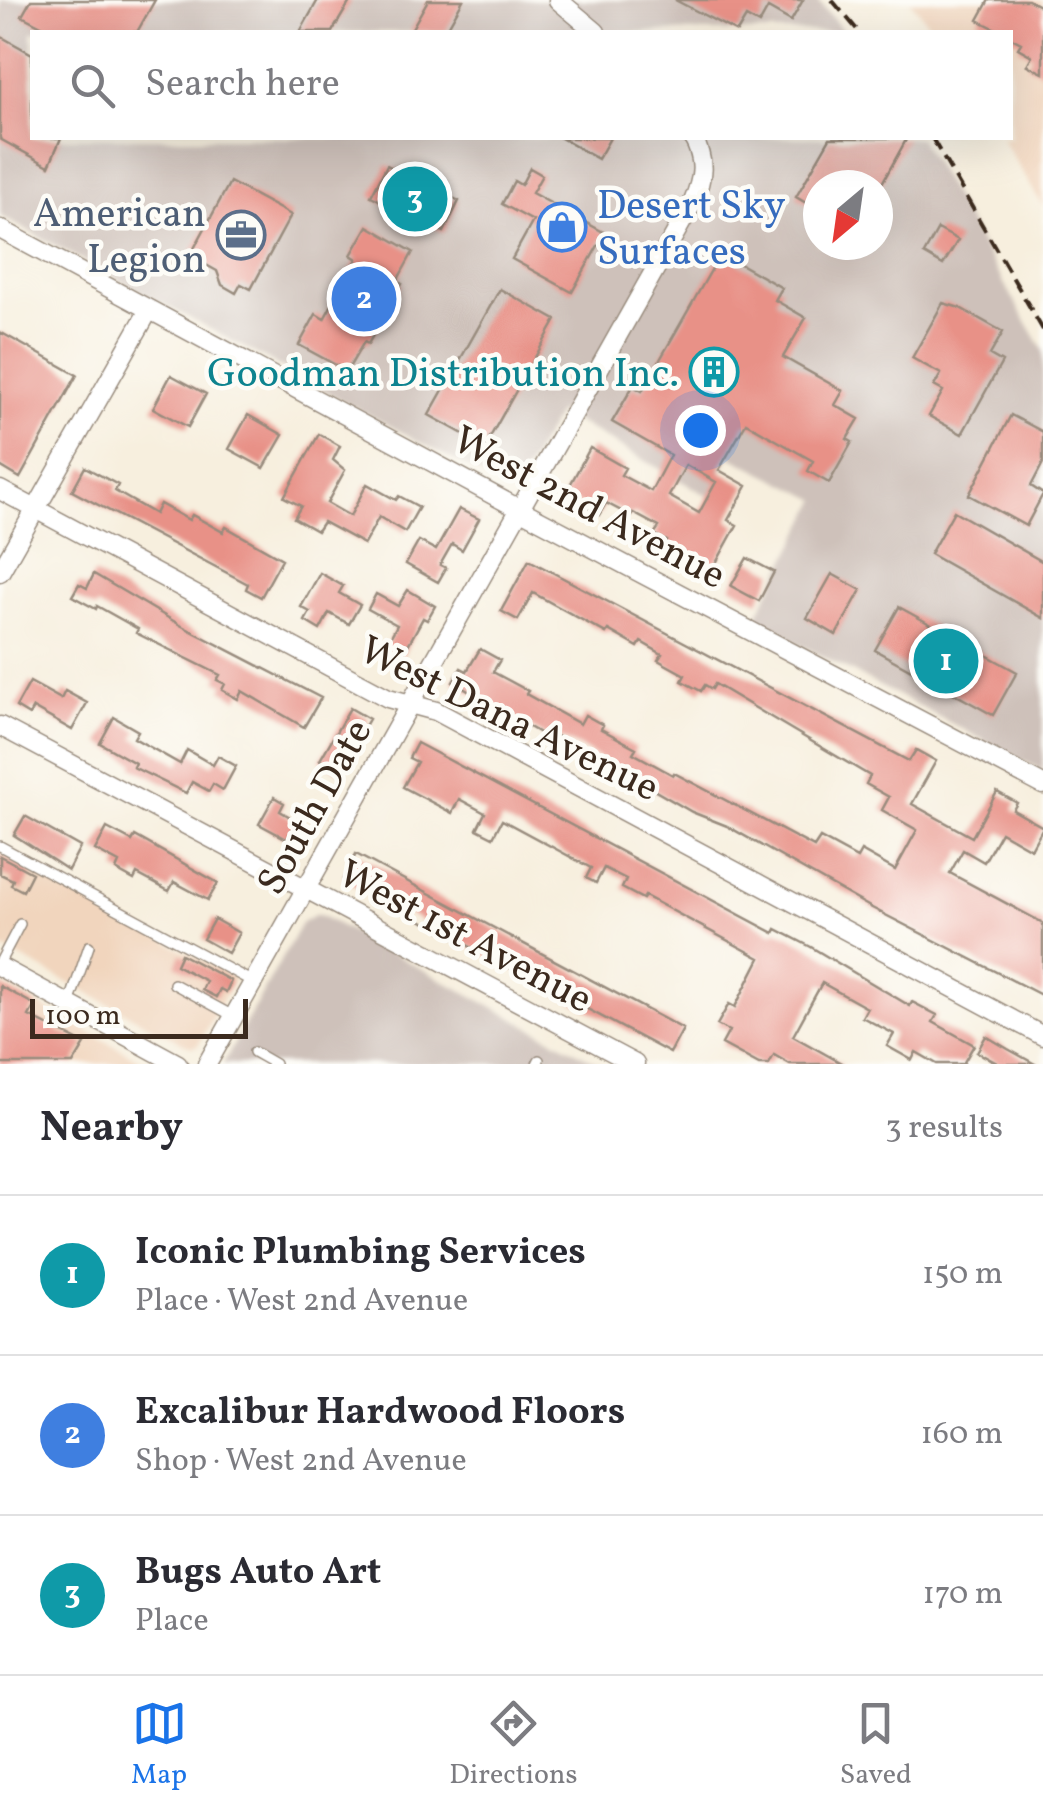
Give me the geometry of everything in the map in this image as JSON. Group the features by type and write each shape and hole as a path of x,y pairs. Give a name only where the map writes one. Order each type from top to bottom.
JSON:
{"street":[{"path":"558,0 594,30"},
{"name":"South Date","path":"208,1064 694,202 702,179 703,160 694,140"},
{"name":"West 2nd Avenue","path":"0,229 1043,785"},
{"path":"0,572 149,310"},
{"name":"West Dana Avenue","path":"0,490 388,698 436,711 1043,1036"},
{"name":"West 1st Avenue","path":"0,726 628,1062"},
{"path":"0,964 178,1064"}],"lane":[{"path":"0,846 254,983"},
{"path":"0,964 20,924"},
{"path":"68,1004 90,946"},
{"path":"174,984 235,1017"},
{"path":"254,1052 275,1064"}],"shaded area":[{"path":"0,0 817,0 842,30 30,30 30,140 920,140 1043,350 1043,771 754,621 818,500 730,456 708,496 558,412 517,485 505,488 0,216"},
{"path":"910,0 1043,0 1043,206 1002,140 1013,140 1013,30 933,30"},
{"path":"0,851 234,978 198,1045 191,1047 0,947"},
{"path":"314,915 600,1064 223,1064 302,922"},
{"path":"0,984 142,1061 147,1064 0,1064"}],"building":[{"path":"31,0 155,0 138,30 49,30 22,16"},
{"path":"318,0 351,0 333,30 301,30"},
{"path":"428,0 463,0 446,30 411,30"},
{"path":"675,0 803,0 791,21 768,8 759,24 746,17 738,30"},
{"path":"989,0 1028,0 1043,8 1043,73 1027,65 1032,56 1018,48 1021,43 1013,39 1013,30 998,30 978,20"},
{"path":"0,36 30,53 30,140 60,140 49,166 0,139"},
{"path":"565,140 609,140 598,159"},
{"path":"829,140 906,140 889,170 812,170"},
{"path":"387,165 459,201 444,232 371,196"},
{"name":"Desert Sky Surfaces","path":"530,168 542,175 532,193 605,233 572,292 512,259 533,221 502,204 514,181 521,185"},
{"name":"American Legion","path":"230,182 291,215 251,289 241,284 236,293 222,285 217,271 190,256"},
{"path":"368,226 413,252 397,281 402,284 368,344 364,342 347,371 299,345 316,314 324,319 357,259 351,255"},
{"path":"938,229 958,240 943,265 924,254"},
{"path":"721,253 782,288 775,300 806,318 783,357 843,391 835,405 859,419 847,439 852,442 829,483 808,471 813,461 746,423 719,470 747,486 728,520 737,525 711,572 664,546 667,541 654,534 659,527 633,513 631,516 606,503 599,515 564,496 590,448 625,468 621,475 651,491 670,455 612,422 633,386 642,391","holes":["686,465 716,482 699,513 669,496"]},
{"path":"500,289 556,320 485,446 429,415"},
{"path":"943,303 1003,332 990,355 1002,362 962,434 929,416 943,391 934,386 941,374 912,358"},
{"path":"0,332 77,375 20,478 0,466"},
{"path":"171,375 206,394 188,427 153,408"},
{"path":"248,415 283,435 264,468 229,449"},
{"path":"1011,415 1043,432 1043,463 1031,486 1043,494 1026,526 969,495"},
{"path":"319,434 340,446 333,460 345,470 327,503 350,516 367,484 419,507 405,532 379,517 364,544 323,522 317,531 294,518 301,506 284,497"},
{"path":"85,467 118,485 115,491 155,514 160,504 223,532 226,527 282,559 261,597 246,589 248,584 72,491"},
{"path":"459,509 479,519 462,550 452,544 440,565 446,568 438,582 406,564 419,541 436,550"},
{"path":"954,511 1043,562 1043,618 930,554"},
{"path":"747,558 774,572 759,601 731,586"},
{"path":"529,560 909,761 916,750 936,761 912,804 972,837 997,792 1017,803 1013,810 1043,827 1031,849 1001,832 984,862 963,850 950,873 1043,923 1043,996 870,907 727,826 692,812 588,752 550,733 548,738 453,682 461,668 467,671 480,649 500,660 493,672 528,691 526,694 580,724 585,715 603,725 601,729 636,748 633,753 673,775 814,847 820,838 857,858 861,851 895,870 917,830 882,810 889,797 866,784 870,776 715,684 712,689 705,685 701,691 682,681 685,675 658,660 662,654 641,642 638,647 608,630 606,633 533,593 518,620 501,611"},
{"path":"320,573 343,586 339,593 360,605 349,624 329,613 320,630 305,621 310,612 301,607"},
{"path":"94,574 182,626 321,698 304,727 242,691 238,699 222,690 225,684 217,680 220,675 72,596 79,584 87,588"},
{"path":"832,574 861,590 836,635 807,618"},
{"path":"408,590 435,606 427,620 423,618 402,656 385,647 397,625 368,609 376,594 398,606"},
{"path":"899,607 1017,672 993,715 875,650"},
{"path":"30,682 61,699 65,691 87,703 72,730 33,708 29,715 16,707"},
{"path":"350,708 369,719 339,771 320,760"},
{"path":"114,717 138,731 134,738 180,764 187,750 213,765 218,756 236,766 223,790 213,784 209,791 192,782 186,793 133,767 135,763 100,743"},
{"path":"417,743 774,933 776,929 811,947 910,1006 912,1002 937,1015 933,1022 974,1045 963,1064 937,1064 916,1052 912,1060 887,1046 894,1034 862,1017 867,1008 822,983 793,1036 843,1064 790,1064 774,1055 769,1064 759,1064 722,1044 729,1031 717,1025 729,1004 735,1007 760,958 645,896 643,899 622,888 626,879 604,868 596,883 586,878 591,868 502,820 493,837 477,829 485,813 459,799 452,813 403,787 417,762 409,758"},
{"path":"274,797 284,803 280,811 297,821 287,839 259,824"},
{"path":"25,816 80,847 68,870 14,835"},
{"path":"107,828 132,841 135,836 218,883 208,900 174,882 169,891 137,874 134,880 116,870 119,863 95,850"},
{"path":"356,854 683,1029 670,1053 343,879"},
{"path":"0,856 32,873 23,891 0,874"},
{"path":"214,919 239,933 228,953 203,939"},
{"path":"181,954 231,981 226,992 220,989 216,997 202,990 206,981 176,965"},
{"path":"0,986 35,1005 29,1016 85,1044 73,1064 0,1064"},
{"path":"986,1036 1035,1064 999,1064 977,1052"}],"railway":[{"path":"832,0 857,30"},
{"path":"933,140 1043,330"}],"place":[{"name":"Bugs Auto Art","path":"415,199"},
{"name":"Desert Sky Surfaces","path":"562,227"},
{"name":"American Legion","path":"241,235"},
{"name":"Excalibur Hardwood Floors","path":"364,299"},
{"name":"Goodman Distribution Inc.","path":"714,372"},
{"name":"Iconic Plumbing Services","path":"946,661"}]}
